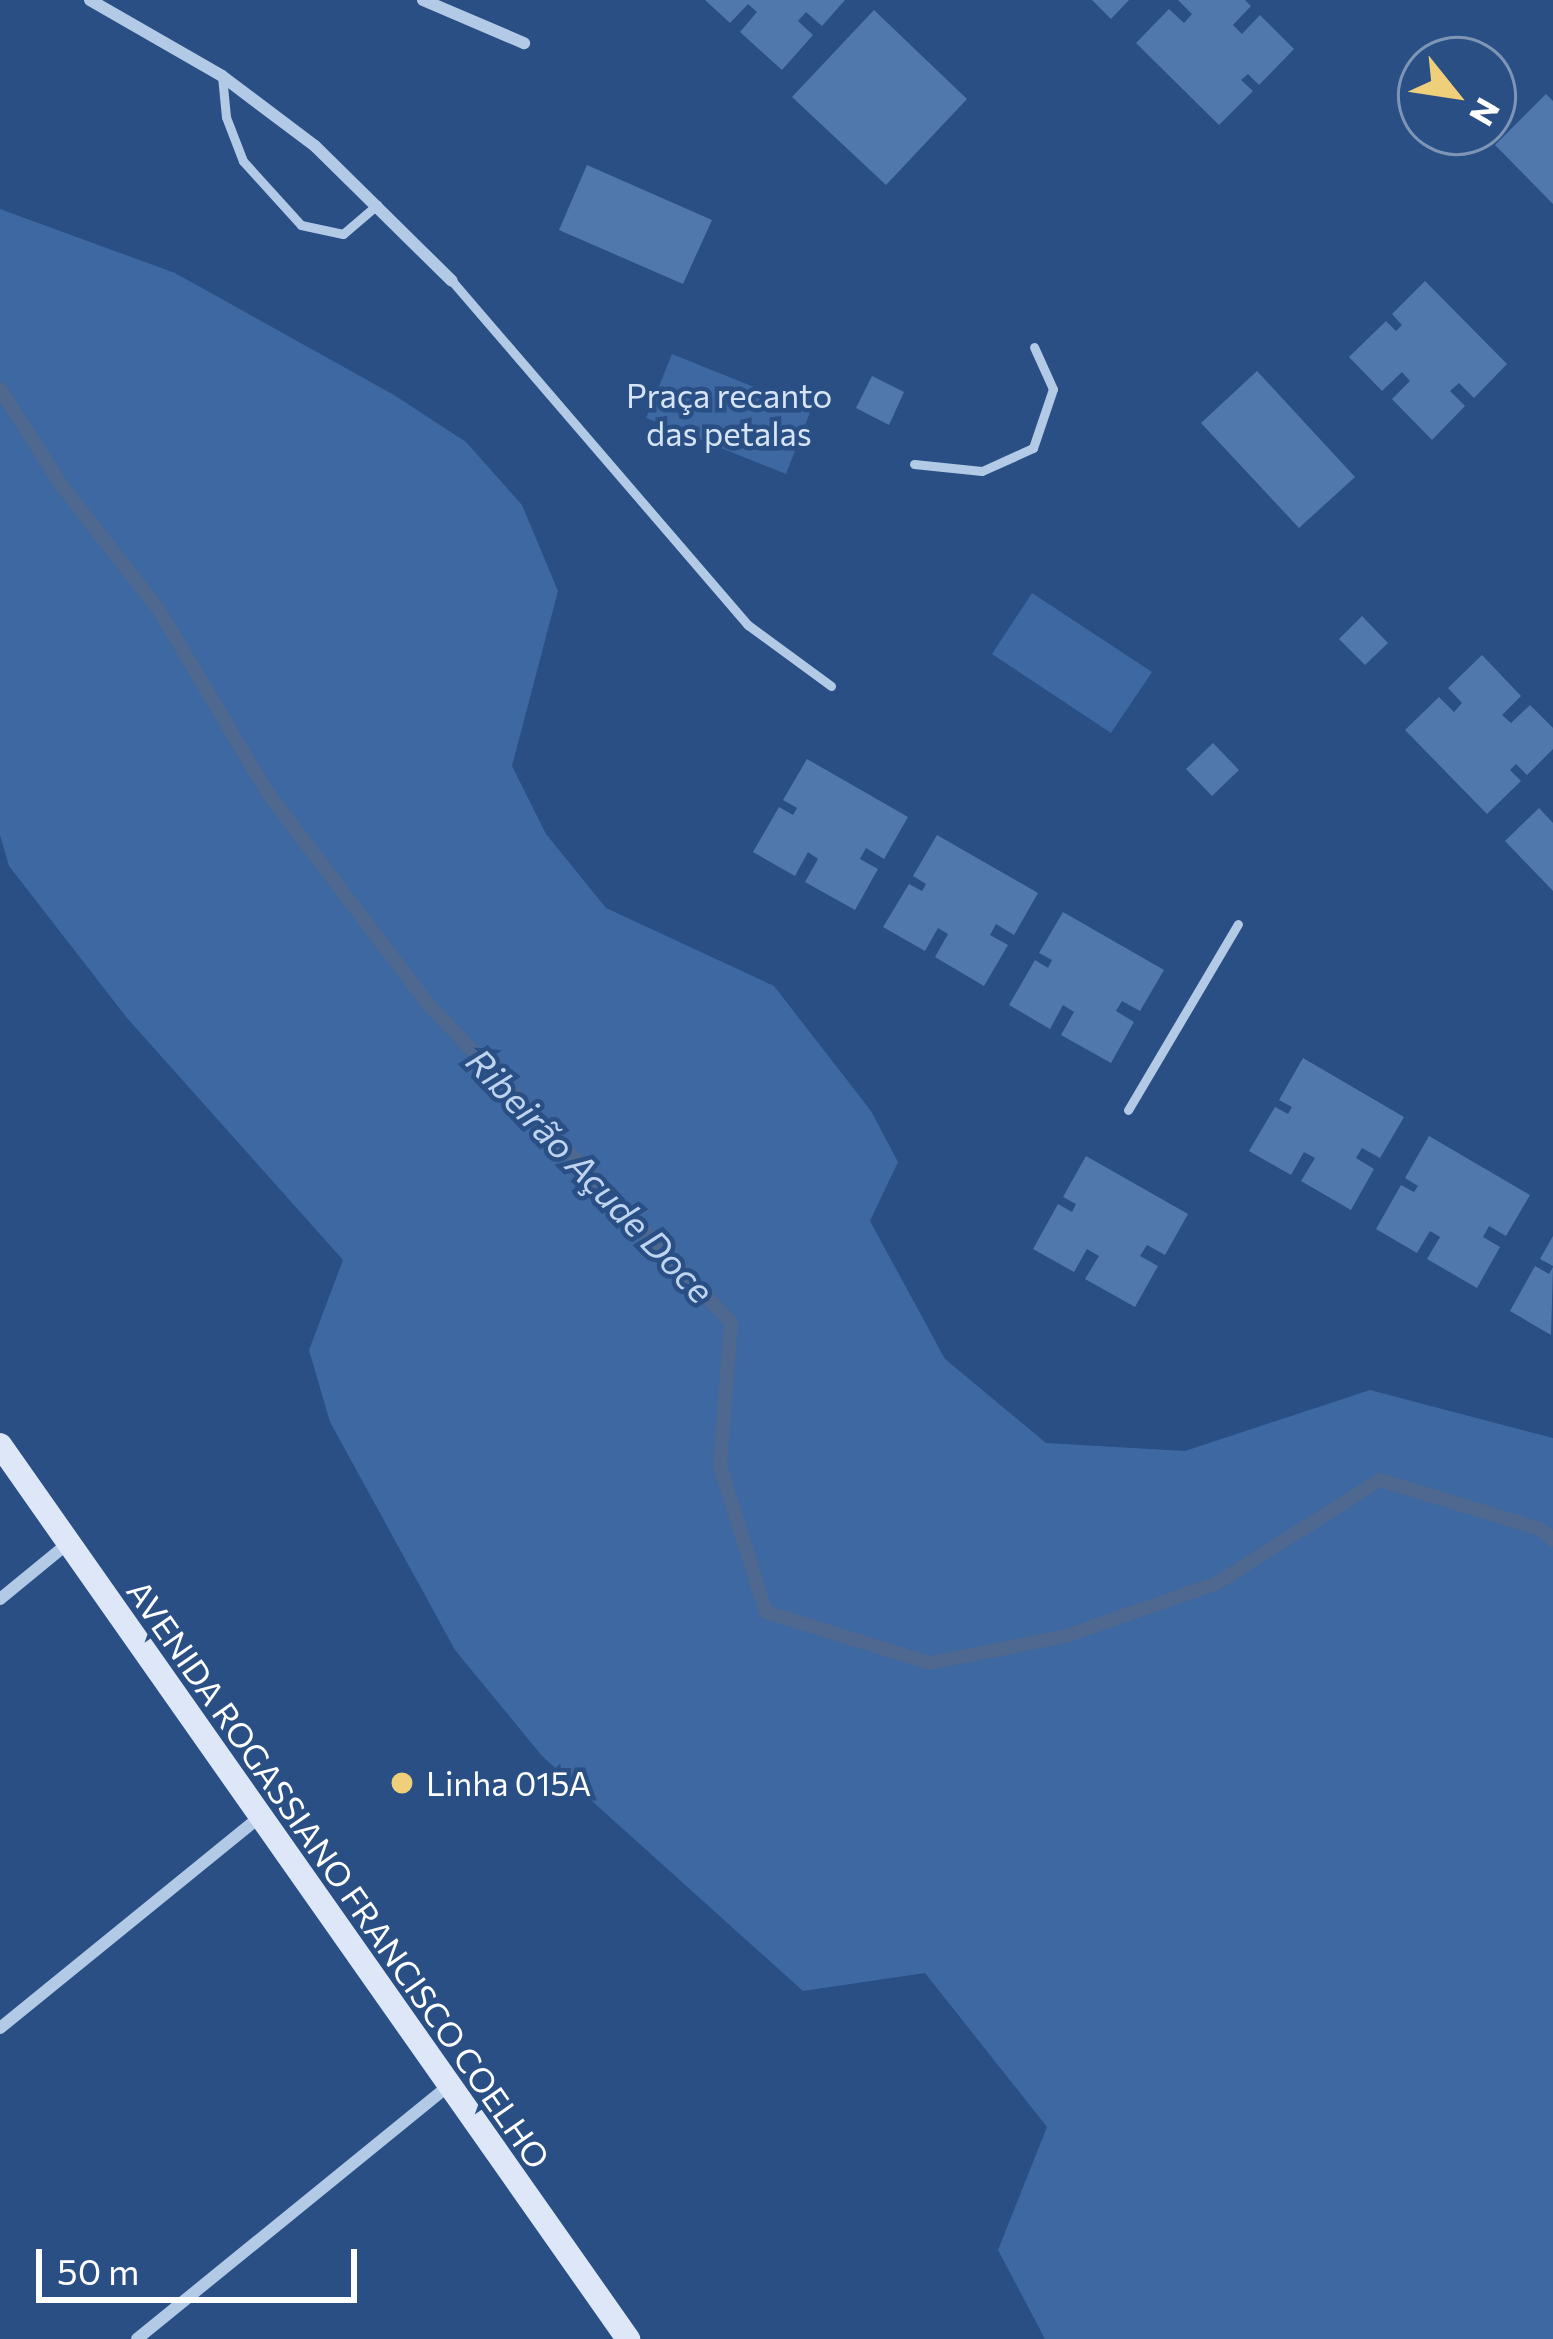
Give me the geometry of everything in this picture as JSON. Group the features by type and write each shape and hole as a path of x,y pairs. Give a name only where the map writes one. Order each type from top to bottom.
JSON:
{"street":[{"path":"90,0 222,76 378,203 452,281"},
{"path":"423,0 524,43"},
{"name":"AVENIDA ROGASSIANO FRANCISCO COELHO","path":"0,1445 628,2339"},
{"path":"0,1599 66,1545"},
{"path":"0,2028 258,1817"},
{"path":"136,2339 448,2085"}],"lane":[{"path":"222,76 232,140 301,225 343,234 378,203"},
{"path":"452,281 748,625 831,686"},
{"path":"914,464 982,471 1033,448 1053,389 1034,346"},
{"path":"1128,1111 1238,924"}],"green space":[{"path":"0,209 175,273 394,395 466,442 522,505 558,591 512,766 546,834 606,908 774,986 871,1111 898,1162 870,1221 945,1359 1046,1443 1185,1451 1370,1390 1553,1438 1553,2339 1045,2339 998,2250 1047,2127 925,1973 803,1991 542,1756 455,1650 330,1422 309,1350 343,1260 127,1018 9,866 0,835"},
{"name":"Praça recanto das petalas","path":"672,354 811,410 786,474 646,418"},
{"path":"1032,593 1152,672 1111,733 992,654"}],"building":[{"path":"705,0 845,0 822,26 806,12 798,21 813,35 782,70 740,32 757,12 748,4 730,23"},
{"path":"1092,0 1129,0 1111,19"},
{"path":"1178,0 1245,0 1251,6 1233,25 1242,34 1260,15 1294,49 1259,85 1248,74 1241,80 1253,91 1219,125 1136,43 1169,9 1184,23 1192,14"},
{"path":"874,10 967,99 886,185 792,97"},
{"path":"1546,94 1553,101 1553,204 1506,156 1517,156 1517,123"},
{"path":"587,165 712,220 683,284 559,230"},
{"path":"1425,281 1507,364 1474,398 1459,383 1450,391 1465,406 1432,440 1392,399 1410,381 1402,372 1382,391 1349,357 1386,321 1396,331 1402,325 1392,314"},
{"path":"1257,371 1355,477 1299,528 1201,423"},
{"path":"872,376 904,392 889,425 856,408"},
{"path":"1362,616 1388,643 1365,665 1339,639"},
{"path":"1482,655 1521,696 1502,715 1511,723 1530,705 1553,728 1553,749 1527,775 1516,764 1510,770 1521,781 1487,814 1405,730 1439,697 1454,712 1462,703 1448,688"},
{"path":"1213,743 1239,770 1212,796 1186,769"},
{"path":"807,759 908,817 884,859 866,848 860,859 878,869 855,910 805,882 818,859 808,852 795,876 753,852 779,807 793,815 797,808 783,800"},
{"path":"1539,808 1553,823 1553,891 1505,841"},
{"path":"937,835 1038,893 1014,935 996,924 990,935 1008,945 984,986 935,957 948,934 938,928 925,951 883,927 909,884 922,891 926,884 913,876"},
{"path":"1063,912 1164,970 1140,1011 1122,1001 1116,1011 1134,1022 1111,1063 1061,1035 1074,1012 1063,1005 1050,1029 1009,1005 1035,960 1048,968 1052,960 1039,953"},
{"path":"1303,1058 1404,1117 1380,1158 1362,1148 1356,1158 1374,1169 1351,1210 1301,1181 1315,1158 1304,1152 1291,1175 1249,1151 1275,1107 1288,1114 1292,1107 1279,1100"},
{"path":"1429,1136 1530,1195 1506,1236 1489,1226 1483,1237 1500,1247 1477,1288 1427,1259 1440,1237 1430,1231 1417,1253 1376,1229 1401,1185 1414,1192 1418,1186 1405,1178"},
{"path":"1086,1156 1188,1214 1165,1255 1147,1245 1140,1256 1158,1266 1135,1307 1085,1279 1099,1256 1087,1249 1074,1272 1033,1249 1058,1204 1072,1212 1076,1204 1063,1197"},
{"path":"1553,1236 1553,1266 1540,1259"},
{"path":"1535,1266 1549,1274 1553,1267 1551,1335 1510,1311"}],"waterway":[{"name":"Ribeirão Açude Doce","path":"0,389 62,486 159,610 267,792 427,1003 731,1322 720,1466 766,1612 930,1663 1066,1636 1217,1583 1380,1480 1540,1529 1553,1540"}],"place":[{"name":"Linha 015A","path":"402,1783"}]}
